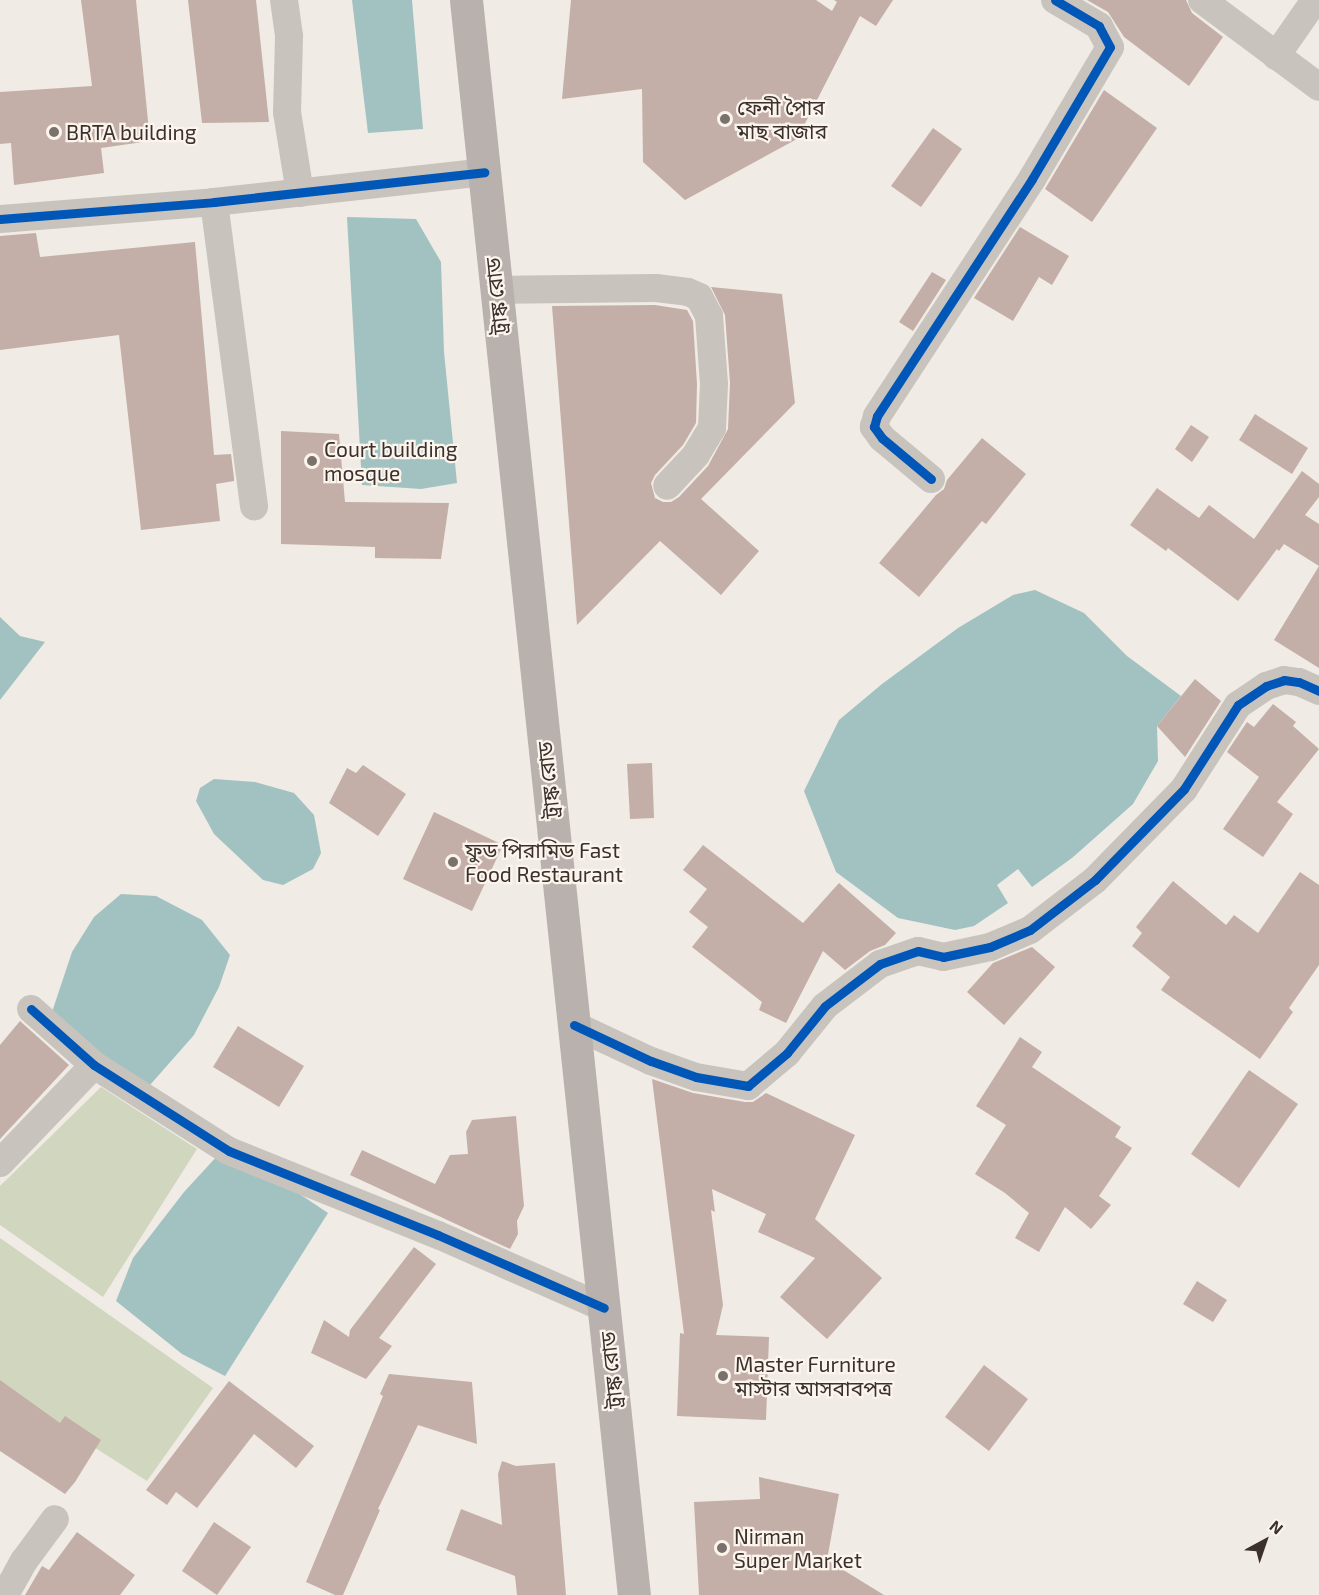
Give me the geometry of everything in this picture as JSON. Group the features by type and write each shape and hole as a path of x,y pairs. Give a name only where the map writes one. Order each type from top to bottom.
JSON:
{"main road":[{"name":"ট্রাঙ্ক রোড","path":"466,0 634,1595"}],"street":[{"path":"284,0 289,37 287,112 300,193"},
{"path":"931,479 882,438 874,427 877,416 1032,179 1110,47 1099,26 1055,0"},
{"path":"1202,0 1319,87"},
{"path":"1276,56 1315,0"},
{"path":"0,219 214,202 484,172"},
{"path":"214,202 254,506"},
{"path":"495,291 656,288 688,292 699,297 709,316 714,384 712,428 696,455 667,486"},
{"path":"574,1025 651,1061 696,1077 748,1086 787,1053 825,1006 880,964 918,951 943,957 990,947 1030,930 1095,880 1184,789 1238,705 1266,686 1284,680 1299,682 1319,691"},
{"path":"31,1009 94,1065 229,1151 438,1235 604,1308"},
{"path":"0,1162 94,1065"},
{"path":"5,1595 24,1561 55,1520"}],"green space":[{"path":"101,1087 197,1149 103,1297 0,1225 0,1186"},
{"path":"0,1238 213,1388 147,1481 0,1387"}],"water":[{"path":"352,0 412,0 423,129 368,133"},
{"path":"347,217 416,219 441,262 444,352 457,483 421,489 362,485"},
{"path":"1035,590 1084,613 1127,656 1181,696 1157,726 1158,761 1133,804 1072,858 1032,887 1018,869 997,885 1008,903 974,926 955,930 898,918 836,872 804,791 839,720 882,684 958,628 1013,595"},
{"path":"0,617 20,636 45,642 0,700"},
{"path":"214,779 255,782 294,793 314,815 321,853 313,869 283,885 263,880 214,834 196,801 200,788"},
{"path":"121,894 156,896 202,920 230,955 219,987 194,1035 150,1085 133,1085 52,1012 72,952 94,917"},
{"path":"219,1154 289,1187 328,1213 225,1376 182,1354 116,1301 133,1258 184,1192"}],"building":[{"path":"81,0 136,0 150,141 101,148 104,173 14,185 11,143 0,144 0,92 92,86"},
{"path":"188,0 256,0 269,122 202,123"},
{"name":"ফেনী পৈার মাছ বাজার","path":"571,0 816,0 832,11 837,2 834,0 893,0 876,26 860,16 797,139 685,200 643,162 642,89 562,99"},
{"path":"1087,0 1186,0 1192,13 1223,37 1189,86 1124,37 1108,12"},
{"path":"1104,90 1157,128 1092,222 1045,189"},
{"path":"933,128 962,149 921,207 891,186"},
{"path":"1020,227 1069,256 1052,285 1039,277 1013,321 974,298"},
{"path":"36,233 40,257 195,242 214,455 231,454 234,478 234,481 216,484 220,521 141,530 119,335 0,350 0,236"},
{"path":"932,272 946,280 913,331 899,322"},
{"path":"711,287 782,294 795,403 701,499 759,551 721,595 660,541 577,625 552,306 655,305 687,310 693,321 697,384 696,423 683,445 655,475 651,483 655,498 663,502 671,502 679,497 708,466 728,429 730,383 725,315"},
{"path":"1255,414 1308,448 1292,474 1239,440"},
{"path":"1191,425 1209,437 1192,462 1175,449"},
{"path":"281,431 339,434 345,502 449,503 441,559 375,558 375,547 281,544"},
{"path":"982,438 1026,474 986,524 982,521 919,597 879,563 936,495 944,489 947,480"},
{"path":"1302,471 1319,484 1319,497 1305,515 1319,524 1319,566 1284,544 1279,551 1277,549 1238,601 1168,548 1166,551 1130,525 1157,488 1199,518 1209,505 1254,539"},
{"path":"1319,566 1319,668 1274,640"},
{"path":"1195,679 1221,701 1185,757 1157,726"},
{"path":"1273,704 1296,722 1293,726 1319,749 1277,802 1293,814 1263,857 1223,829 1259,777 1227,752 1247,722 1254,727"},
{"path":"652,763 654,818 630,819 627,764"},
{"path":"363,765 406,794 378,836 329,803 347,768 356,773"},
{"name":"ফুড পিরামিড Fast Food Restaurant","path":"434,812 503,845 472,911 403,879"},
{"path":"703,845 803,923 839,883 896,933 885,945 870,951 845,970 823,951 786,1023 759,1010 762,1002 692,947 708,927 689,912 707,889 683,870"},
{"path":"1300,872 1319,885 1319,965 1289,1008 1293,1012 1260,1059 1161,990 1170,977 1132,946 1142,933 1136,927 1173,881 1226,925 1234,915 1258,933"},
{"path":"1032,947 1055,967 1004,1025 967,992 993,963"},
{"path":"20,1021 69,1065 0,1139 0,1045"},
{"path":"238,1026 304,1066 279,1107 213,1067"},
{"path":"1020,1037 1042,1052 1032,1067 1121,1127 1115,1137 1132,1148 1099,1196 1111,1205 1091,1229 1065,1207 1039,1252 1015,1238 1029,1213 1005,1193 975,1174 1006,1125 976,1106"},
{"path":"1249,1070 1298,1104 1239,1188 1191,1154"},
{"path":"652,1079 693,1093 745,1102 753,1102 766,1093 855,1135 815,1219 882,1278 827,1339 780,1297 815,1258 758,1232 766,1214 712,1189 715,1212 711,1210 723,1305 716,1335 769,1337 766,1420 677,1416 680,1333 684,1334"},
{"path":"516,1116 524,1206 517,1221 518,1234 510,1249 350,1175 362,1150 435,1184 450,1155 468,1154 466,1132 472,1120"},
{"path":"414,1247 436,1264 379,1338 392,1346 366,1379 311,1353 324,1320 349,1337 350,1330"},
{"path":"1197,1281 1227,1300 1213,1322 1183,1304"},
{"path":"984,1365 1028,1399 989,1451 945,1417"},
{"path":"389,1374 472,1382 477,1444 418,1425 378,1509 380,1510 343,1595 335,1595 306,1582 383,1396 380,1394"},
{"path":"0,1380 60,1423 65,1416 101,1440 65,1494 0,1451"},
{"path":"229,1381 314,1446 296,1468 254,1434 197,1508 176,1492 167,1505 146,1490"},
{"path":"502,1461 516,1466 555,1463 566,1595 517,1595 515,1576 446,1550 461,1509 502,1525 498,1474"},
{"path":"759,1477 839,1494 827,1560 884,1595 699,1595 694,1502 760,1499"},
{"path":"214,1522 251,1547 217,1595 182,1571"},
{"path":"77,1532 135,1575 120,1595 25,1595 42,1566 49,1570"}],"cycle path":[{"path":"931,479 882,438 874,427 877,416 1032,179 1110,47 1099,26 1055,0"},
{"path":"0,219 214,202 484,172"},
{"path":"574,1025 651,1061 696,1077 748,1086 787,1053 825,1006 880,964 918,951 943,957 990,947 1030,930 1095,880 1184,789 1238,705 1266,686 1284,680 1299,682 1319,691"},
{"path":"31,1009 94,1065 229,1151 438,1235 604,1308"}],"place":[{"name":"ফেনী পৈার মাছ বাজার","path":"725,119"},
{"name":"BRTA building","path":"54,132"},
{"name":"Court building mosque","path":"312,461"},
{"name":"ফুড পিরামিড Fast Food Restaurant","path":"453,862"},
{"name":"Master Furniture মাস্টার আসবাবপত্র","path":"723,1376"},
{"name":"Nirman Super Market","path":"722,1548"}]}
